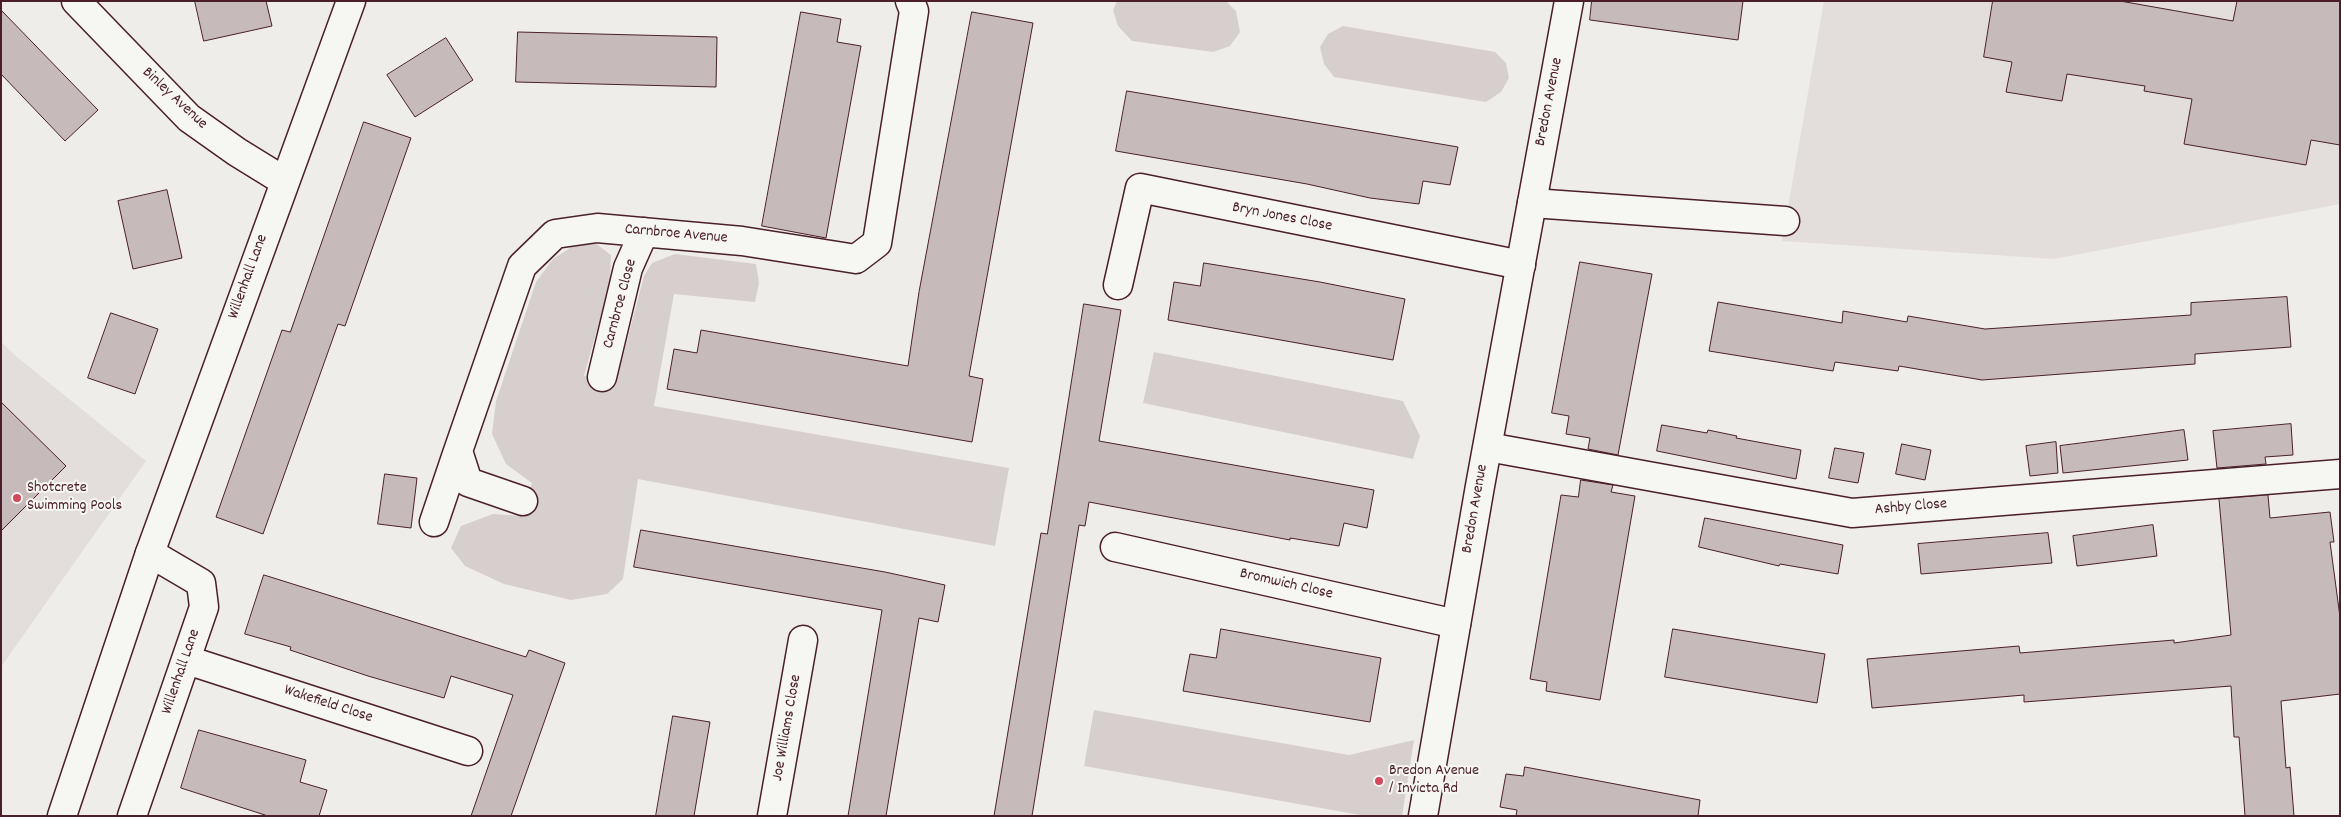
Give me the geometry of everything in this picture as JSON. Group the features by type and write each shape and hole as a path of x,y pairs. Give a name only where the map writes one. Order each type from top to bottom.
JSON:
{"street":[{"name":"Binley Avenue","path":"76,1 189,118 236,152 284,180"},
{"name":"Willenhall Lane","path":"62,816 150,553 284,180 351,1"},
{"name":"Carnbroe Avenue","path":"458,451 522,266 555,234 597,228 742,242 856,259 878,243 914,11 910,1"},
{"name":"Bredon Avenue","path":"1423,816 1569,1"},
{"name":"Bryn Jones Close","path":"1118,285 1140,188 1521,266"},
{"path":"1532,203 1786,221"},
{"name":"Carnbroe Close","path":"602,377 628,268 644,232"},
{"name":"Ashby Close","path":"1488,447 1852,513 2340,474"},
{"path":"458,451 468,482 522,501"},
{"path":"434,522 458,451"},
{"name":"Bromwich Close","path":"1115,547 1456,624"},
{"name":"Willenhall Lane","path":"132,816 204,607 201,584 150,553"},
{"name":"Joe Williams Close","path":"772,816 803,640"},
{"name":"Wakefield Close","path":"187,660 468,751"}],"shaded area":[{"path":"1117,1 1226,1 1236,11 1240,32 1230,46 1213,52 1132,41 1118,26 1113,10"},
{"path":"1824,1 2340,1 2340,204 2054,259 1782,241"},
{"path":"1343,26 1495,52 1506,63 1509,78 1501,92 1486,102 1334,77 1324,64 1320,47 1328,34"},
{"path":"595,243 611,255 610,283 584,376 616,383 644,276 652,263 675,254 756,264 759,283 755,302 674,294 654,406 1009,468 995,546 638,479 623,579 607,594 571,600 504,584 465,566 451,548 461,526 493,514 524,516 532,483 506,464 492,434 496,401 536,282 553,259 573,246"},
{"path":"1,342 146,461 1,667"},
{"path":"1154,352 1403,401 1420,436 1413,459 1143,403"},
{"path":"1094,710 1349,755 1414,740 1402,816 1366,816 1084,766"}],"building":[{"path":"195,1 266,1 272,26 204,41"},
{"path":"1592,1 1743,1 1738,40 1590,20"},
{"path":"1993,1 2120,1 2233,21 2237,1 2340,1 2340,145 2311,140 2306,165 2184,144 2192,99 2144,91 2145,86 2067,74 2062,101 2006,92 2012,62 1984,57"},
{"path":"1,10 98,110 65,141 1,74"},
{"path":"801,12 841,19 837,42 861,46 826,238 762,226"},
{"path":"972,12 1033,23 969,376 983,379 972,442 667,389 674,349 697,353 701,330 908,366 919,292"},
{"path":"518,32 717,37 716,87 516,82"},
{"path":"446,38 473,80 415,117 387,75"},
{"path":"1127,91 1458,147 1450,185 1423,181 1419,204 1370,198 1307,184 1116,151"},
{"path":"364,122 411,138 345,326 338,324 263,534 216,517 282,330 290,332"},
{"path":"167,190 182,258 133,269 118,201"},
{"path":"1580,262 1652,274 1618,455 1588,449 1590,438 1566,434 1569,416 1552,413"},
{"path":"1204,263 1320,282 1405,299 1393,360 1168,320 1174,282 1200,286"},
{"path":"2287,297 2291,347 2195,354 2195,364 1982,380 1899,366 1898,371 1835,362 1833,371 1709,351 1718,302 1842,323 1843,311 1907,322 1908,316 1985,329 2191,315 2191,303"},
{"path":"1084,304 1121,310 1099,441 1374,490 1367,528 1344,523 1339,546 1290,538 1290,540 1089,502 1085,526 1079,525 1032,816 994,816 1041,533 1047,534"},
{"path":"111,313 158,329 135,394 88,378"},
{"name":"Shotcrete Swimming Pools","path":"1,402 66,466 1,531"},
{"path":"2291,424 2293,455 2265,457 2266,464 2217,468 2213,431"},
{"path":"1662,425 1707,433 1708,430 1737,436 1736,438 1801,450 1796,479 1657,451"},
{"path":"2184,430 2188,460 2063,473 2060,446"},
{"path":"2056,442 2058,473 2030,476 2026,446"},
{"path":"1902,444 1931,450 1925,480 1896,474"},
{"path":"1835,448 1864,453 1858,483 1829,478"},
{"path":"385,474 417,478 411,528 378,524"},
{"path":"1581,480 1613,485 1611,492 1635,496 1600,700 1546,691 1547,682 1530,679 1561,495 1578,497"},
{"path":"2268,495 2270,518 2330,512 2334,542 2330,542 2340,617 2340,694 2281,701 2286,768 2290,767 2294,816 2245,816 2239,737 2234,737 2231,686 2024,702 2024,695 1872,708 1867,659 2019,646 2020,653 2174,640 2174,643 2231,635 2219,499"},
{"path":"1705,518 1843,545 1838,574 1780,564 1779,566 1699,547"},
{"path":"2153,525 2157,556 2077,566 2073,536"},
{"path":"641,530 885,572 945,585 938,622 919,618 886,816 848,816 882,610 634,567"},
{"path":"2048,533 2052,563 1921,574 1918,544"},
{"path":"264,575 526,657 529,650 565,663 511,816 471,816 513,695 451,676 444,698 368,676 290,650 291,647 245,634"},
{"path":"1221,629 1381,658 1370,722 1183,691 1190,654 1216,658"},
{"path":"1673,629 1825,654 1817,703 1665,677"},
{"path":"673,716 710,722 694,816 656,816"},
{"path":"199,730 306,760 300,782 327,790 319,816 268,816 181,788"},
{"path":"1525,767 1700,800 1698,816 1516,816 1517,810 1500,807 1506,774 1523,776"}],"place":[{"name":"Shotcrete Swimming Pools","path":"17,498"},
{"name":"Bredon Avenue / Invicta Rd","path":"1379,781"}]}
